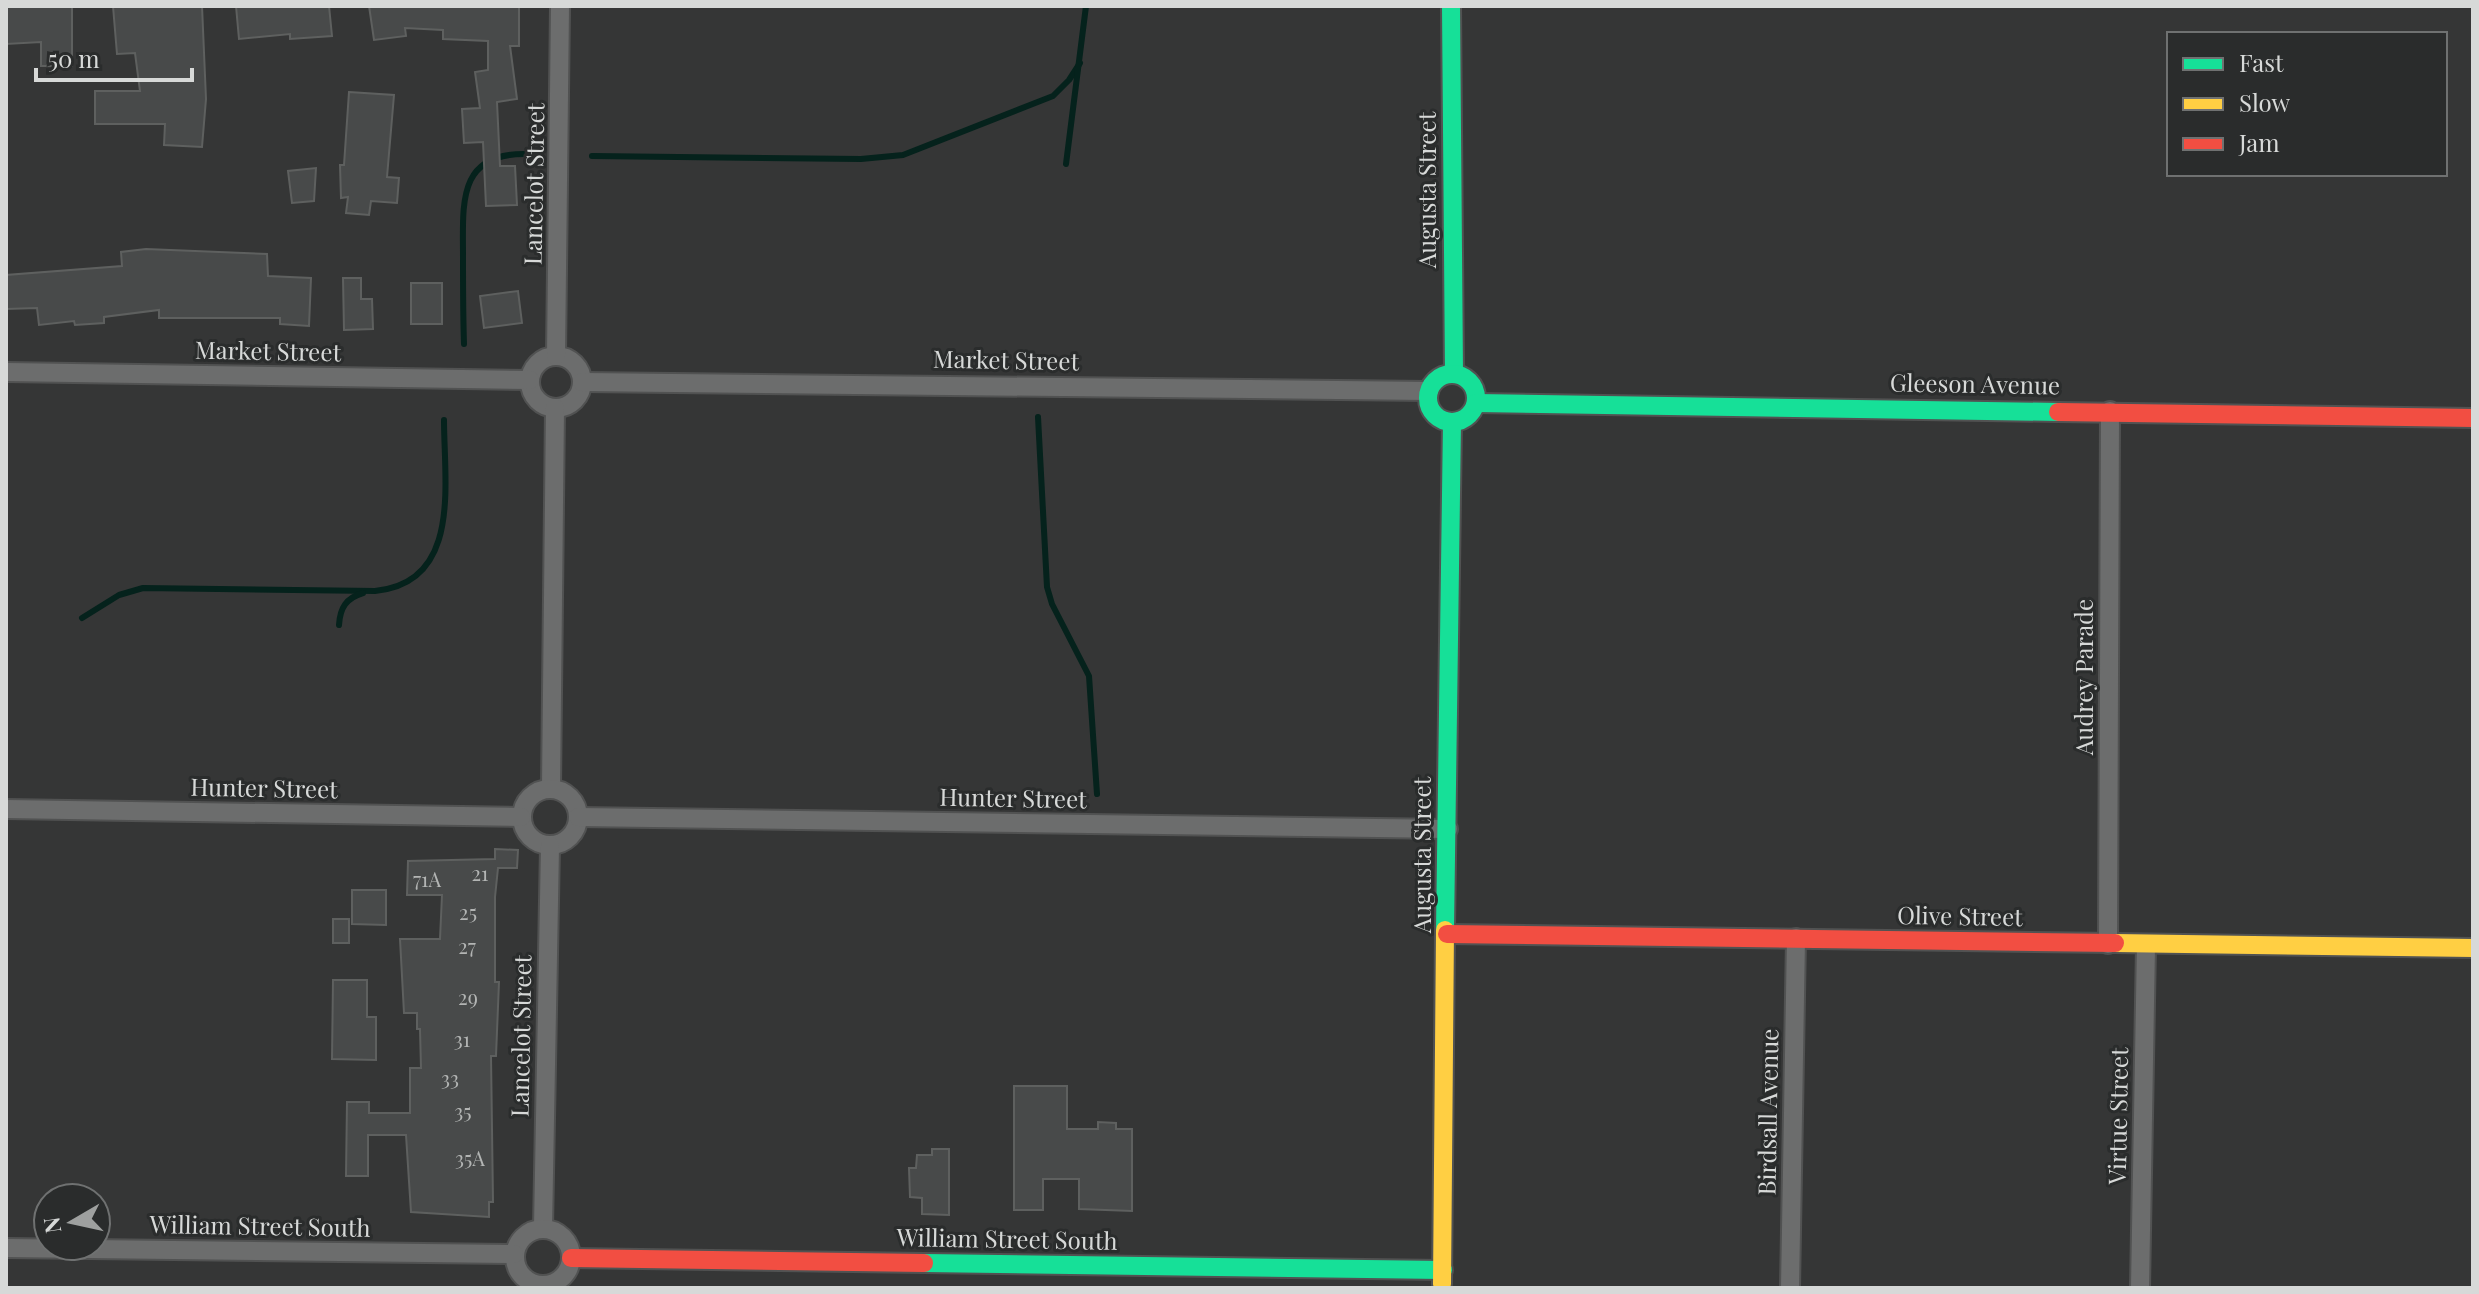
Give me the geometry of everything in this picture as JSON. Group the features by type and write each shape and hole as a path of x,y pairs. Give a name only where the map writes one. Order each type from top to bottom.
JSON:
{"street":[{"name":"Augusta Street","path":"1451,6 1454,374"},
{"name":"Lancelot Street","path":"556,356 561,8"},
{"path":"556,356 576,365 582,382 572,402 555,408 536,399 530,380 538,363 556,356"},
{"name":"Market Street","path":"6,372 530,380"},
{"path":"1454,374 1474,387 1476,403 1470,414 1452,422 1440,418 1431,409 1429,391 1439,378 1454,374"},
{"name":"Market Street","path":"582,382 1429,391"},
{"name":"Gleeson Avenue","path":"1476,403 2473,418"},
{"path":"551,788 555,408"},
{"name":"Audrey Parade","path":"2108,944 2110,411"},
{"name":"Augusta Street","path":"1443,1279 1449,464 1452,422"},
{"path":"551,788 573,800 578,817 573,834 550,846 527,834 521,817 527,800 541,789 551,788"},
{"name":"Hunter Street","path":"6,809 521,817"},
{"name":"Hunter Street","path":"578,817 1448,829"},
{"name":"Lancelot Street","path":"543,1228 550,846"},
{"name":"Olive Street","path":"1447,934 2473,948"},
{"name":"Birdsall Avenue","path":"1790,1288 1796,938"},
{"name":"Virtue Street","path":"2140,1288 2146,945"},
{"path":"543,1228 567,1241 571,1258 558,1281 542,1287 519,1272 514,1254 527,1233 543,1228"},
{"name":"William Street South","path":"6,1248 514,1254"},
{"name":"William Street South","path":"571,1258 1443,1279"}],"building":[{"path":"6,6 72,6 72,66 41,66 41,42 6,44"},
{"path":"113,6 202,6 206,99 202,147 164,145 165,124 95,124 95,91 140,91 135,53 117,54"},
{"path":"236,6 329,6 332,36 290,39 290,34 239,39"},
{"path":"369,6 519,6 519,46 510,46 517,99 497,102 500,166 515,166 517,205 486,206 483,142 464,143 462,109 480,108 475,72 488,70 488,41 443,39 443,30 405,28 406,36 374,40"},
{"path":"349,92 394,95 387,177 399,178 397,203 371,201 369,215 346,213 348,197 341,198 340,165 344,165"},
{"path":"316,168 314,201 292,203 288,171"},
{"path":"146,249 267,254 268,276 311,278 309,326 280,324 280,318 159,318 159,310 104,317 104,323 75,325 74,321 39,325 37,308 6,309 6,275 122,266 121,252"},
{"path":"343,278 361,278 361,299 372,299 373,329 344,330"},
{"path":"411,283 442,283 442,324 411,324"},
{"path":"518,291 522,323 484,328 480,296"},
{"path":"495,849 518,850 517,868 498,868 495,897 495,982 499,982 496,1056 491,1056 493,1202 489,1202 489,1217 411,1212 406,1135 368,1135 368,1176 346,1176 347,1102 369,1102 369,1113 410,1113 410,1068 421,1068 420,1029 417,1029 417,1013 404,1013 400,939 440,939 442,895 407,895 408,861 495,859"},
{"path":"352,890 386,890 386,925 352,924"},
{"path":"333,919 349,919 349,943 333,943"},
{"path":"333,980 367,980 367,1017 376,1017 376,1060 332,1059"},
{"path":"1014,1086 1067,1086 1067,1129 1098,1129 1098,1122 1116,1123 1116,1129 1132,1129 1132,1211 1079,1209 1079,1179 1043,1179 1043,1210 1014,1210"},
{"path":"932,1149 949,1149 949,1215 922,1214 922,1198 910,1197 909,1168 916,1168 917,1155 932,1155"}],"waterway":[{"path":"1066,164 1086,6"},
{"path":"592,156 861,159 903,155 1053,96 1080,63"},
{"path":"464,344 463,217 469,184 476,171 488,162 505,156 528,154"},
{"path":"1038,417 1047,587 1052,604 1089,676 1097,794"},
{"path":"82,618 119,595 143,588 375,591 403,584 422,570 435,550 442,526 445,500 444,420"},
{"path":"339,625 345,604 363,593"}],"traffic: fast":[{"path":"1451,6 1454,374"},
{"path":"1452,374 1469,381 1476,398 1469,415 1452,422 1435,415 1428,398 1435,381 1452,374"},
{"path":"1476,403 2058,412"},
{"path":"1445,930 1452,422"},
{"path":"924,1263 1443,1270"}],"traffic: slow":[{"path":"1442,1284 1445,930"},
{"path":"2115,943 2473,948"}],"traffic: jam":[{"path":"2058,412 2473,418"},
{"path":"1447,934 2115,943"},
{"path":"571,1258 924,1263"}]}
